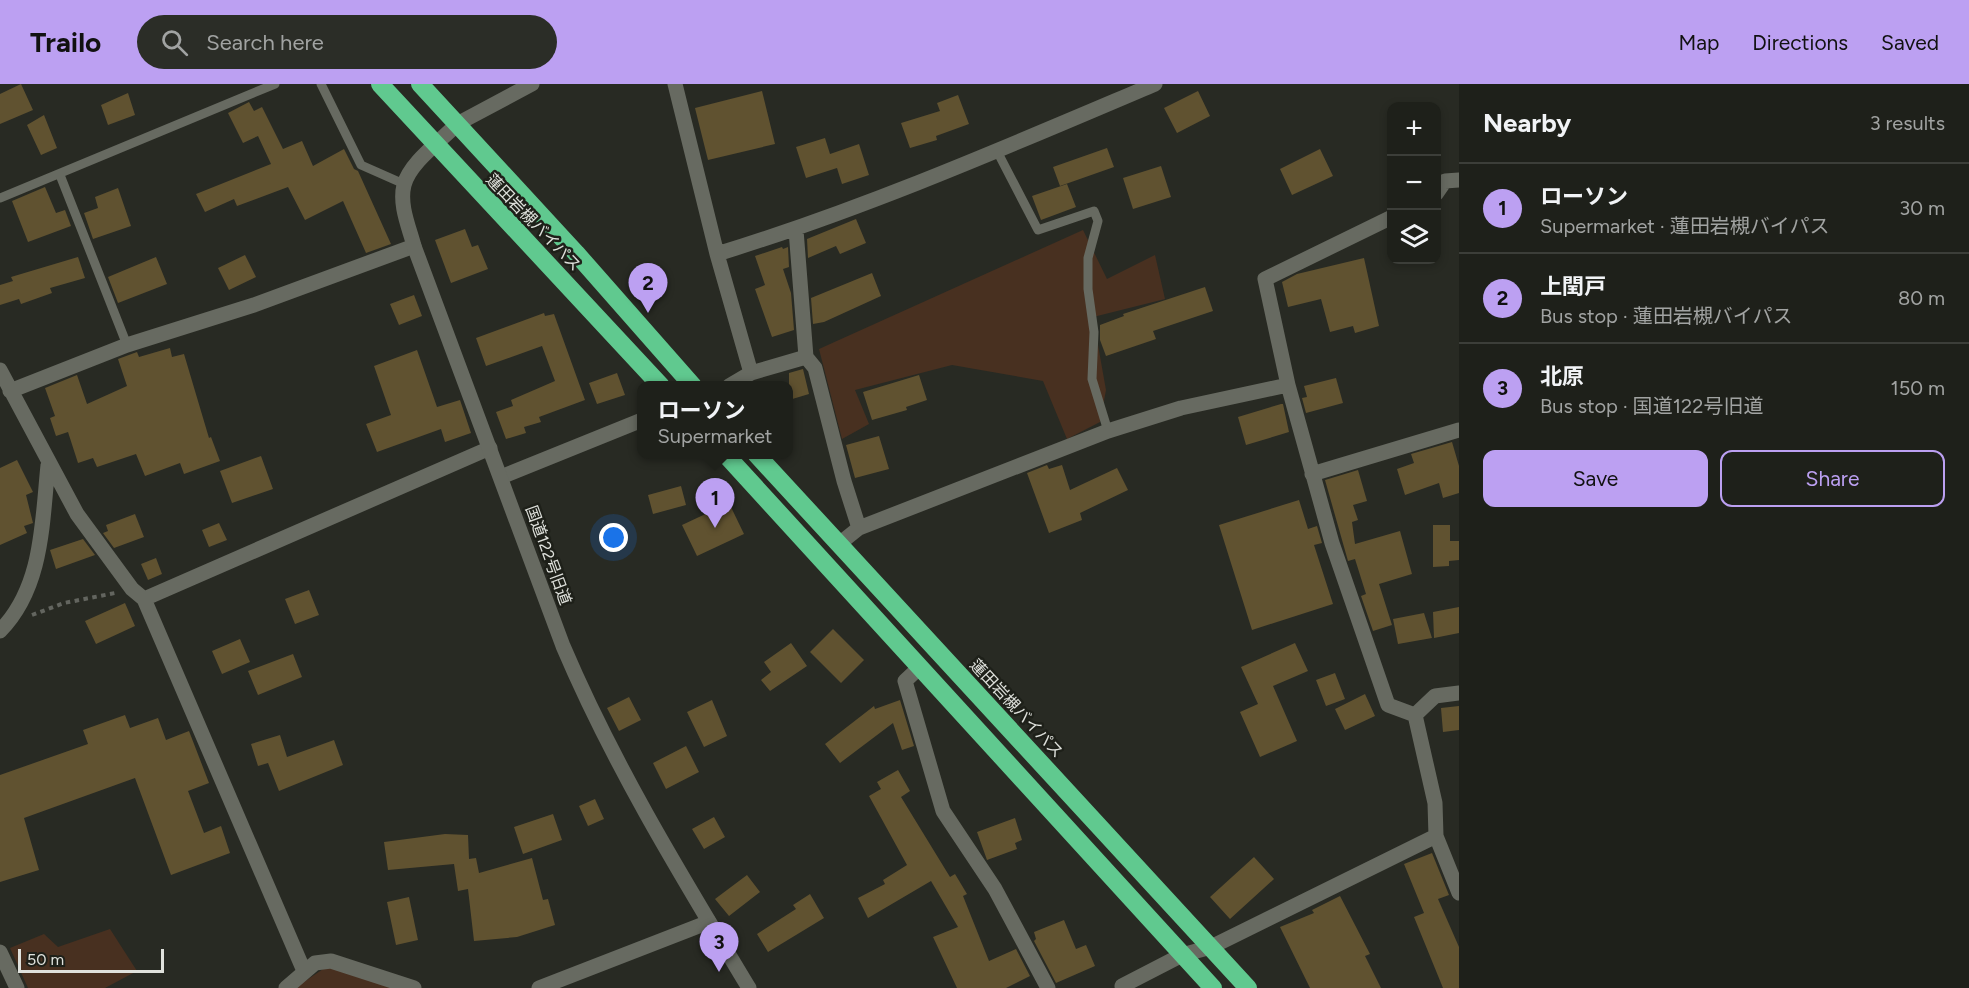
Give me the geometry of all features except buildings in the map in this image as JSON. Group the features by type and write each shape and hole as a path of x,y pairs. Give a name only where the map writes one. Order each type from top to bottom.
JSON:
{"highway":[{"name":"蓮田岩槻バイパス","path":"380,84 435,147 656,381"},
{"name":"蓮田岩槻バイパス","path":"420,84 576,253 689,381"},
{"path":"730,459 1213,988"},
{"name":"蓮田岩槻バイパス","path":"761,459 1248,988"}],"street":[{"path":"404,184 416,165 457,124 532,84"},
{"path":"675,84 717,254 751,373"},
{"path":"717,254 796,230 997,151 1155,84"},
{"path":"1441,188 1445,181 1459,180"},
{"name":"国道122号旧道","path":"404,184 404,207 414,246 563,646 586,699 620,766 749,988"},
{"path":"1387,219 1265,279 1288,385 1312,474 1352,605 1388,705 1415,715"},
{"path":"796,230 806,357 815,368 844,481 859,528"},
{"path":"10,392 127,345 254,305 414,246"},
{"path":"737,381 751,373 806,357"},
{"path":"0,370 48,465 77,514 138,594 304,971"},
{"path":"839,544 859,528 1108,431 1180,408 1288,385"},
{"path":"501,477 637,422"},
{"path":"1312,474 1459,430"},
{"path":"138,594 490,448"},
{"path":"0,631 11,620 30,587 40,545 48,465"},
{"path":"920,667 905,681 943,811 995,889 1048,988"},
{"path":"1415,715 1435,696 1459,693"},
{"path":"1415,715 1435,802 1436,836 1459,893"},
{"path":"1120,987 1182,955 1211,947 1436,836"},
{"path":"539,988 709,922"},
{"path":"0,952 17,988"},
{"path":"286,988 315,963 331,961 414,988"}],"lane":[{"path":"0,198 275,84"},
{"path":"321,84 362,165 404,184"},
{"path":"997,151 1038,230 1094,211 1098,221 1088,258 1088,289 1094,332 1092,379 1108,431"},
{"path":"60,175 127,345"}],"path":[{"path":"11,620 64,603 138,594"}],"shaded area":[{"path":"1083,230 1107,279 1155,255 1165,299 1093,317 1106,390 1100,422 1067,439 1043,381 952,365 855,390 869,424 842,439 819,349"},
{"path":"110,929 137,971 105,988 28,988 10,948 44,934 58,947"},
{"path":"332,963 403,988 295,988"}],"place":[{"name":"上閏戸","path":"648,313"},
{"name":"ローソン","path":"715,528"},
{"name":"北原","path":"719,972"}]}
